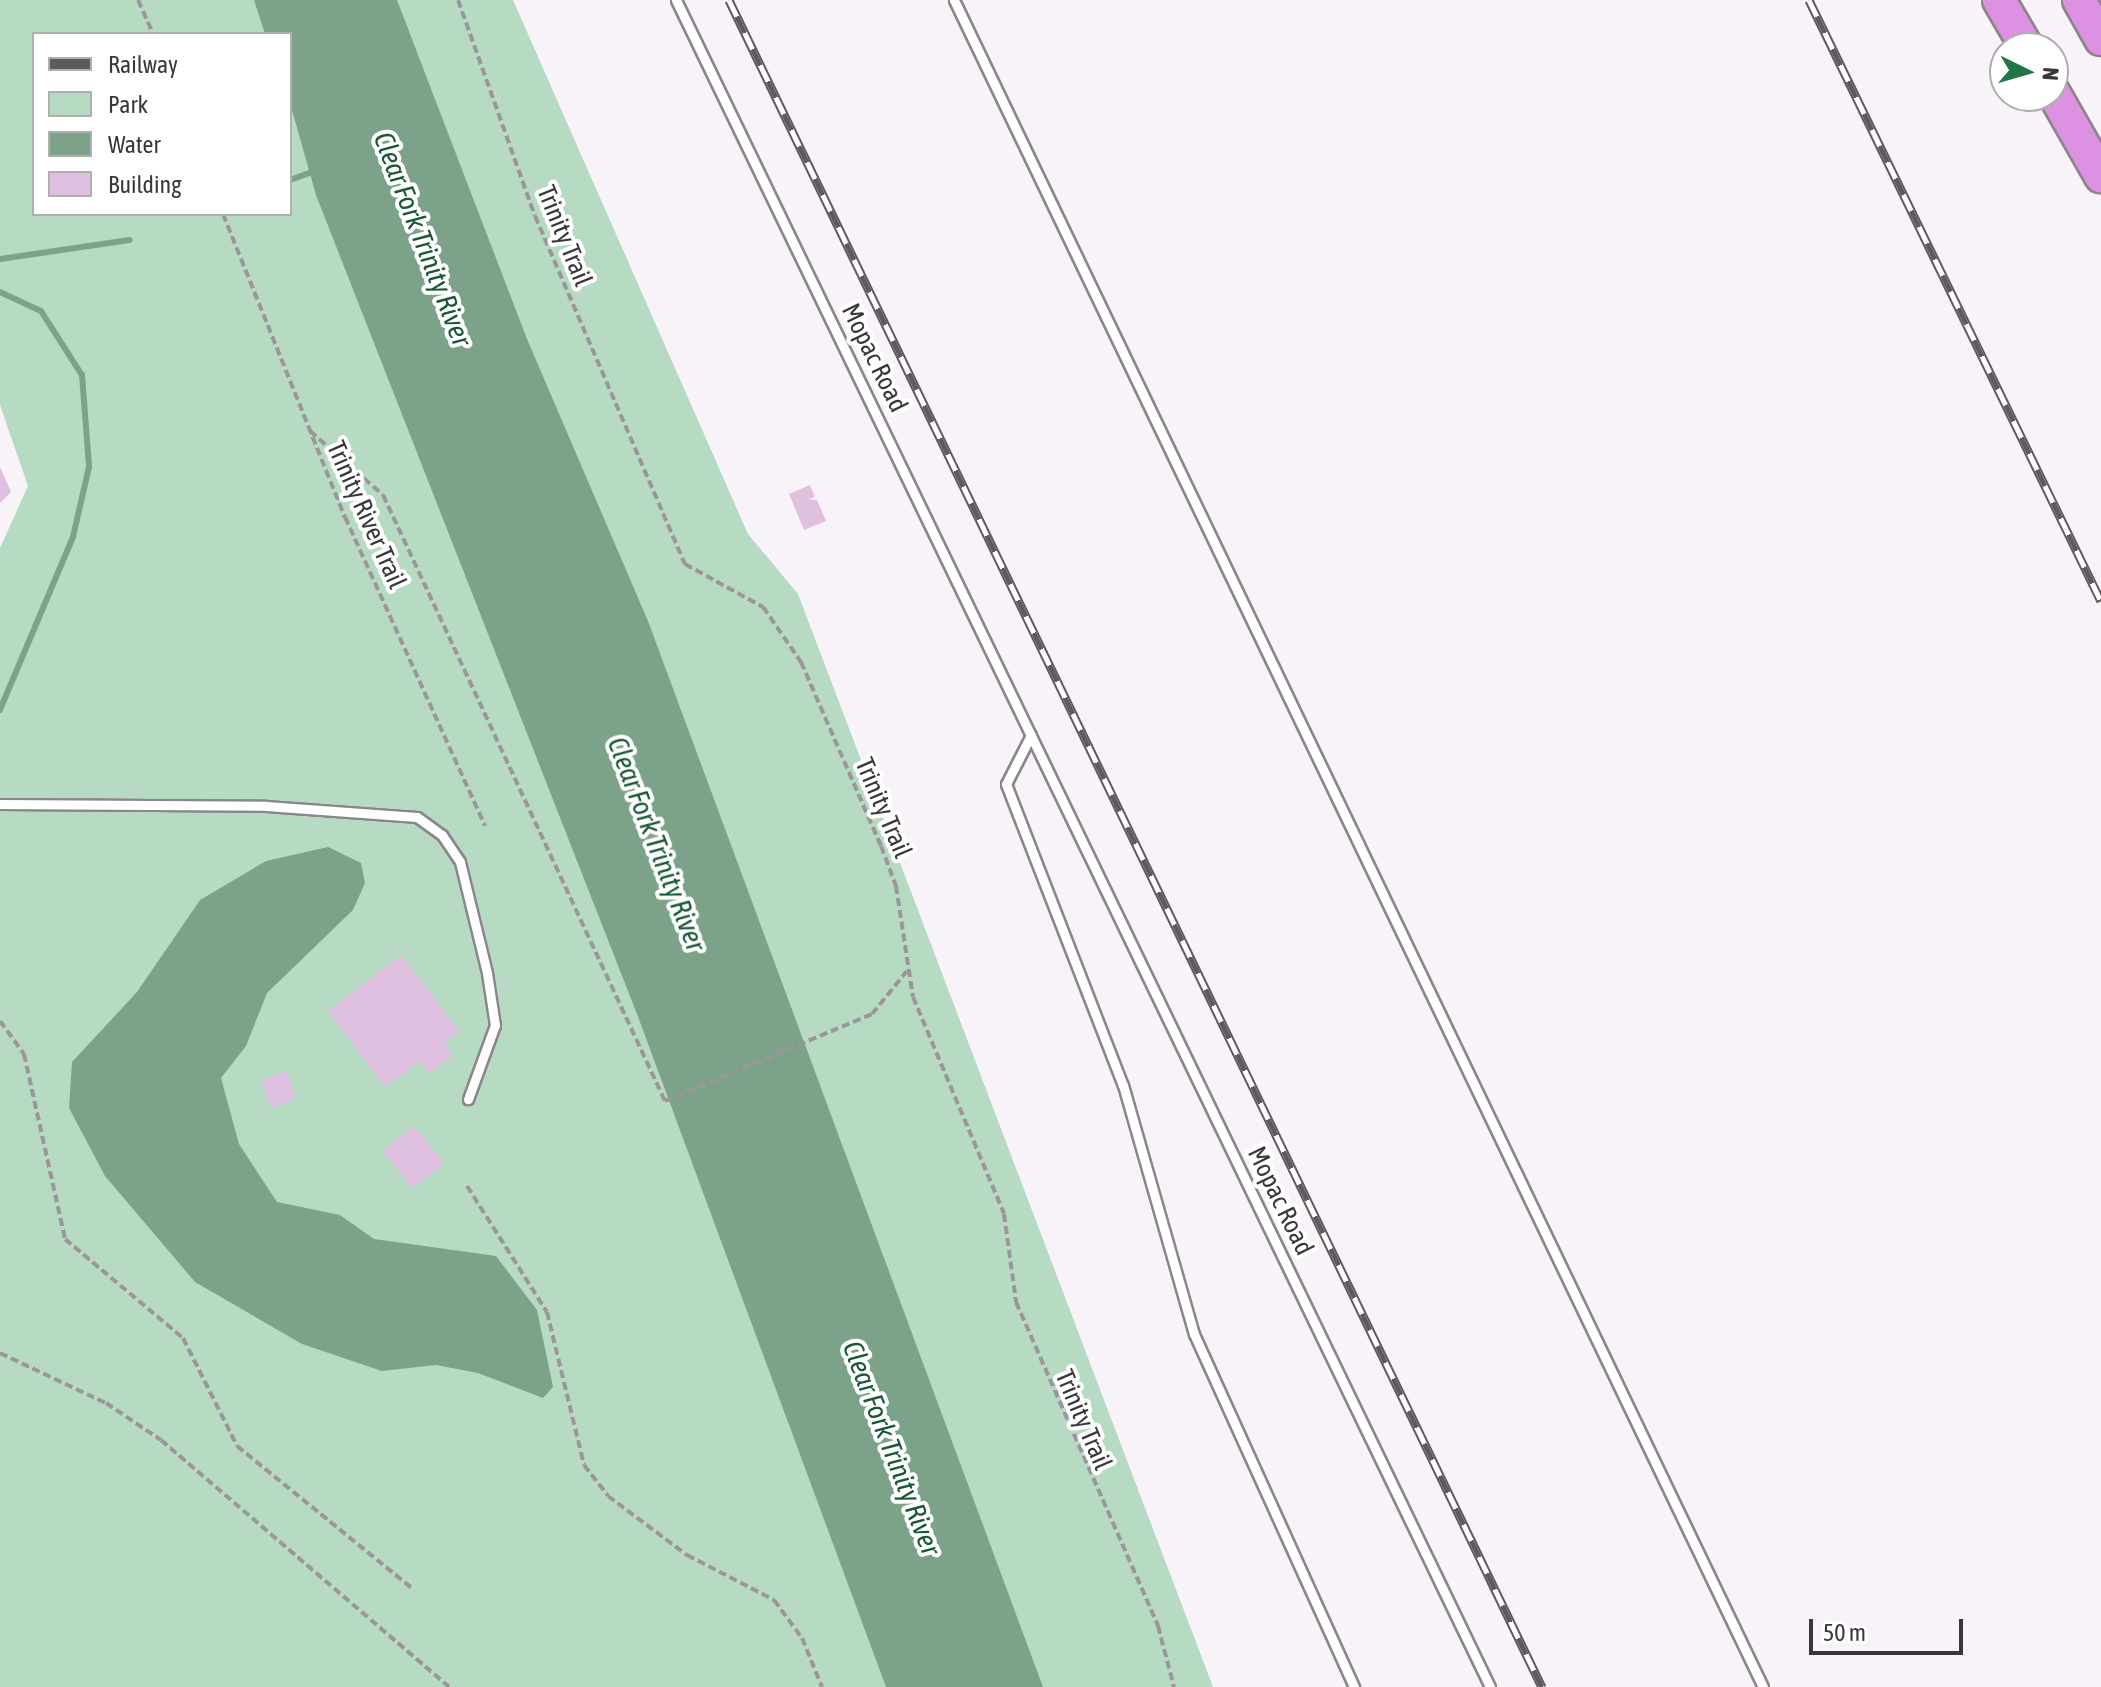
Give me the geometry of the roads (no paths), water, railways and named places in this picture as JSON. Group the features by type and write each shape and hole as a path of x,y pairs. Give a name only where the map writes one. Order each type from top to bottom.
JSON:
{"highway":[{"path":"1999,0 2018,32"},
{"path":"2079,0 2101,39"},
{"path":"2064,112 2101,176"}],"lane":[{"name":"Mopac Road","path":"676,0 1490,1687"},
{"path":"954,0 1763,1687"},
{"path":"1031,735 1006,784 1123,1085 1194,1334 1354,1687"},
{"path":"0,804 266,806 417,817 442,835 460,862 487,973 495,1025 468,1099"}],"water":[{"name":"Clear Fork Trinity River","path":"254,0 397,0 527,339 648,621 1043,1687 886,1687 637,1014 316,195 292,110 292,32 264,32"},
{"path":"328,847 361,863 365,883 353,910 267,993 246,1046 221,1078 239,1144 277,1202 340,1215 374,1239 496,1256 537,1310 553,1387 543,1398 478,1373 436,1365 382,1371 302,1344 195,1282 105,1176 69,1108 72,1062 137,992 200,900 266,861"}],"waterway":[{"path":"292,179 317,170"},
{"path":"0,259 130,240"},
{"path":"0,292 41,311 82,375 89,467 73,537 0,710"}],"railway":[{"path":"729,0 1542,1687"},
{"path":"1809,0 2101,601"}]}
